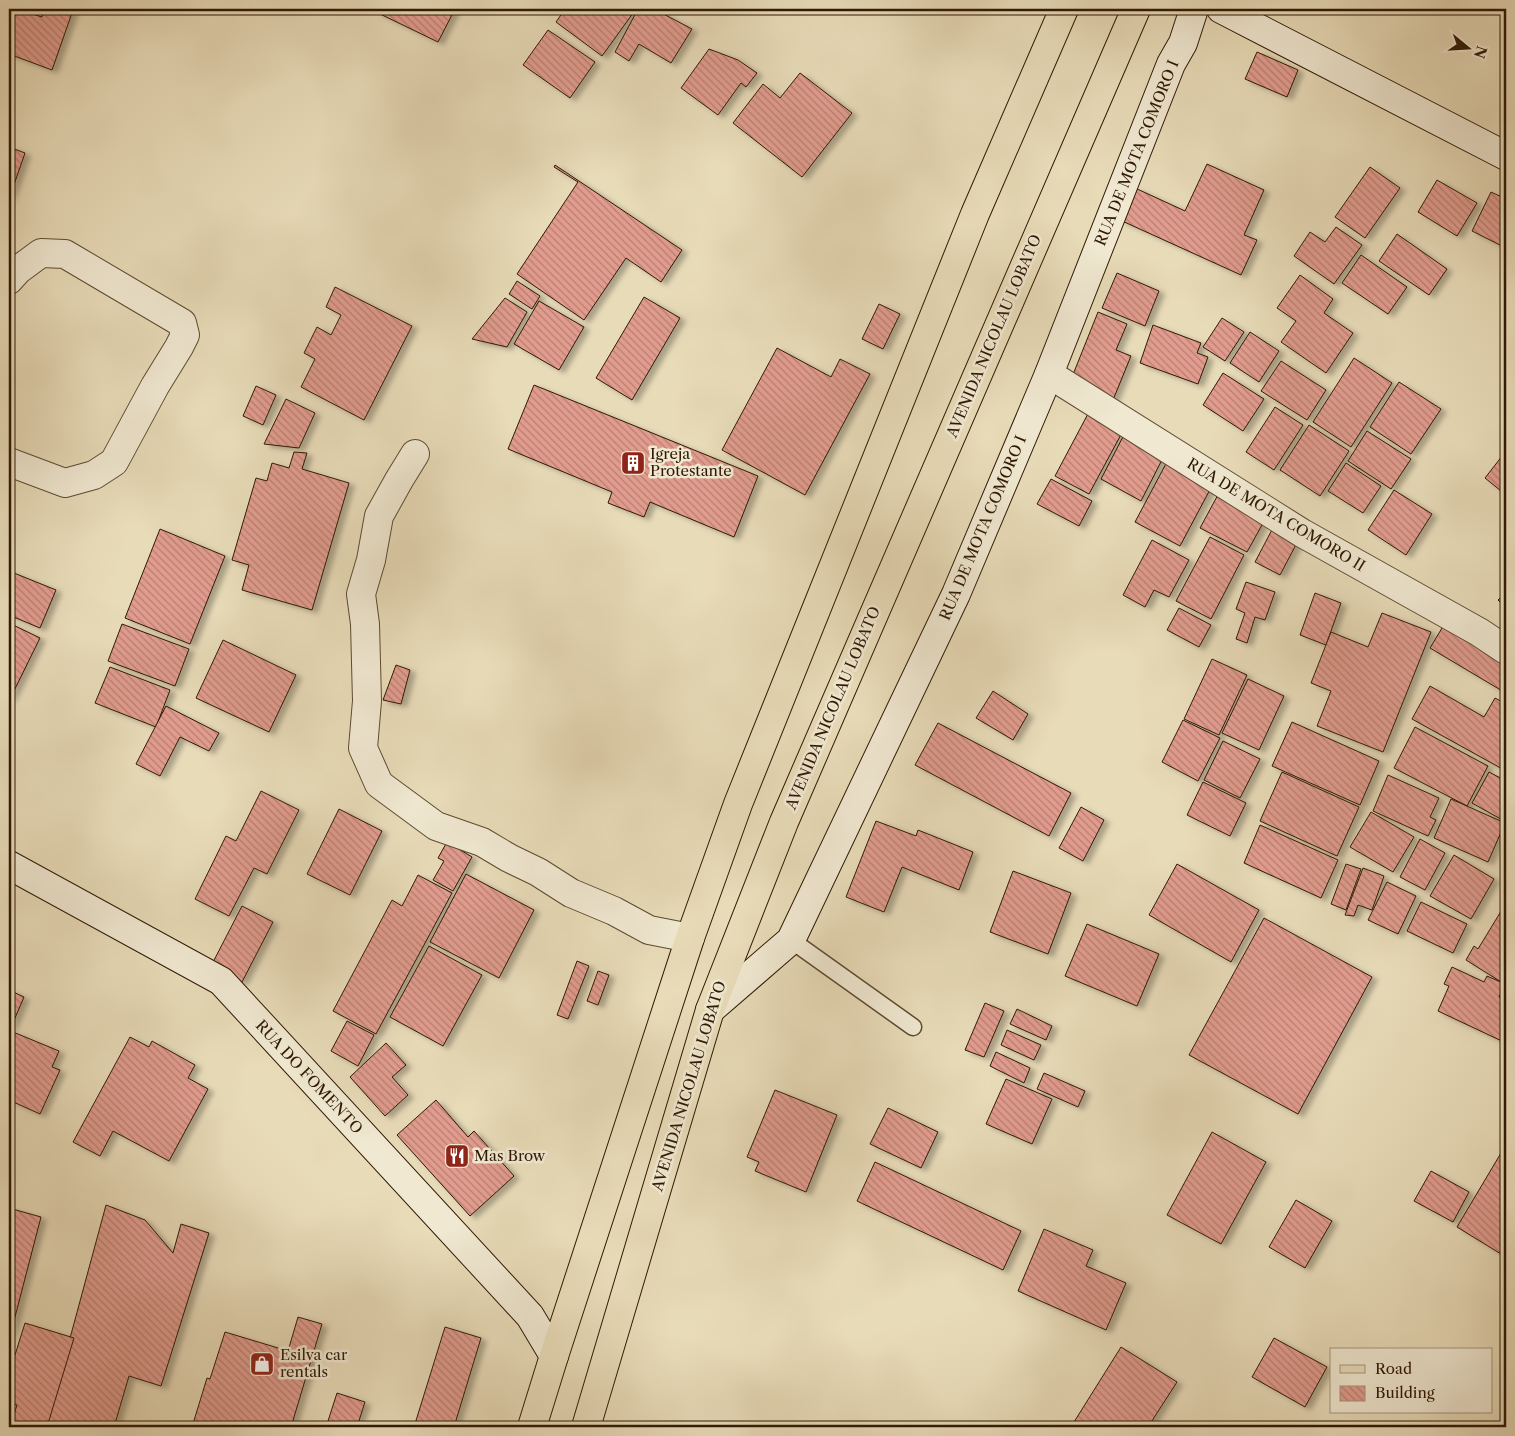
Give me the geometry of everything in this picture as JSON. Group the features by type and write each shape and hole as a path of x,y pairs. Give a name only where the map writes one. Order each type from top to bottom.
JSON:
{"main road":[{"path":"532,1427 690,938 738,804 975,214 1064,9"},
{"name":"AVENIDA NICOLAU LOBATO","path":"586,1427 710,1010 784,822 1136,9"}],"street":[{"name":"RUA DE MOTA COMORO I","path":"710,1010 791,940 956,594 1049,374 1171,64 1183,43 1194,9"},
{"path":"1220,9 1506,156"},
{"path":"9,280 18,270 41,253 65,254 182,323 185,336 155,386 114,462 94,475 65,483 9,462"},
{"name":"RUA DE MOTA COMORO II","path":"1049,374 1302,533 1479,632 1506,650"},
{"path":"415,454 379,516 372,560 361,594 365,624 366,701 363,748 379,784 436,826 482,842 571,892 649,930 690,938"},
{"name":"RUA DO FOMENTO","path":"9,865 221,981 530,1316 554,1356"}],"lane":[{"path":"791,940 913,1028"}],"building":[{"path":"17,9 42,17 45,9 73,10 52,70 9,54 9,33"},
{"path":"26,9 40,9 38,14"},
{"path":"378,9 455,9 438,42 376,12"},
{"path":"565,9 636,9 602,56 556,22"},
{"path":"638,9 654,9 692,29 671,63 639,44 629,61 615,52"},
{"path":"548,30 595,62 570,98 523,65"},
{"path":"709,49 738,60 757,73 746,87 741,83 718,115 681,88"},
{"path":"1257,52 1298,70 1287,97 1245,79"},
{"path":"800,73 852,113 802,177 733,123 763,84 780,98"},
{"path":"9,147 25,153 9,199"},
{"path":"1207,164 1264,190 1244,235 1257,240 1241,275 1120,220 1135,188 1185,211"},
{"path":"555,165 682,250 661,282 626,258 584,320 517,274 578,182 554,167"},
{"path":"1370,167 1400,188 1365,238 1335,217"},
{"path":"1437,180 1477,203 1457,236 1418,212"},
{"path":"1491,192 1506,199 1506,248 1472,231"},
{"path":"1336,227 1362,245 1334,284 1294,256 1310,232 1325,242"},
{"path":"1397,234 1447,269 1429,295 1379,261"},
{"path":"1361,255 1407,287 1388,314 1342,283"},
{"path":"1117,273 1159,291 1145,326 1102,308"},
{"path":"1300,275 1333,299 1324,313 1353,333 1326,373 1281,342 1296,321 1277,308"},
{"path":"517,281 540,296 532,309 509,294"},
{"path":"335,287 412,326 364,420 301,387 315,359 304,353 317,327 331,335 341,315 326,307"},
{"path":"644,297 680,318 632,400 596,378"},
{"path":"505,298 527,312 507,347 472,339"},
{"path":"539,301 584,327 559,370 514,344"},
{"path":"879,304 900,314 883,349 862,339"},
{"path":"1098,312 1127,324 1116,350 1131,356 1113,400 1070,382"},
{"path":"1222,318 1244,332 1225,361 1203,347"},
{"path":"1153,325 1201,343 1197,353 1208,357 1198,384 1140,363"},
{"path":"1250,332 1279,351 1259,382 1230,363"},
{"path":"777,348 831,377 840,359 870,374 805,495 722,450"},
{"path":"1354,358 1392,383 1351,447 1313,422"},
{"path":"1281,361 1326,390 1307,420 1261,391"},
{"path":"1223,373 1264,399 1243,431 1203,405"},
{"path":"1399,382 1441,409 1411,454 1370,427"},
{"name":"Igreja Protestante","path":"534,385 758,476 734,537 650,502 644,517 608,503 612,492 508,449"},
{"path":"256,386 276,395 263,425 243,416"},
{"path":"286,399 315,413 299,448 264,444"},
{"path":"1275,407 1303,425 1274,470 1246,452"},
{"path":"1090,410 1124,429 1089,494 1055,476"},
{"path":"1309,425 1349,451 1320,496 1280,470"},
{"path":"1126,431 1166,452 1141,501 1101,479"},
{"path":"1367,431 1411,459 1391,489 1348,461"},
{"path":"1506,451 1506,495 1485,478"},
{"path":"294,452 307,453 302,469 349,483 312,610 242,590 249,565 232,560 256,478 267,481 272,463 289,468"},
{"path":"1169,458 1214,482 1180,546 1135,522"},
{"path":"1346,463 1381,486 1363,513 1328,491"},
{"path":"1051,479 1092,501 1079,526 1037,504"},
{"path":"1394,490 1432,514 1406,555 1368,530"},
{"path":"1220,491 1267,516 1247,552 1200,528"},
{"path":"1275,524 1300,537 1280,575 1255,562"},
{"path":"160,529 225,556 190,644 125,618"},
{"path":"1210,537 1244,555 1211,619 1176,601"},
{"path":"1152,540 1189,560 1169,597 1154,590 1145,607 1123,595"},
{"path":"9,571 56,590 40,628 9,615"},
{"path":"1246,582 1275,592 1265,620 1255,617 1247,643 1236,639 1245,613 1236,609"},
{"path":"1506,592 1506,608 1498,600"},
{"path":"1315,593 1341,603 1326,645 1300,635"},
{"path":"1179,608 1211,625 1199,647 1167,630"},
{"path":"1382,613 1431,632 1383,752 1317,726 1331,691 1311,683 1331,632 1368,647"},
{"path":"1448,618 1506,653 1506,688 1504,692 1430,648"},
{"path":"9,623 40,638 9,701"},
{"path":"122,624 189,649 175,686 108,661"},
{"path":"223,640 296,675 269,732 196,698"},
{"path":"1212,659 1247,675 1219,735 1184,719"},
{"path":"396,665 410,670 401,704 383,700"},
{"path":"110,667 170,690 156,727 95,703"},
{"path":"1248,679 1284,696 1259,750 1222,733"},
{"path":"1430,686 1484,717 1495,698 1506,704 1506,771 1412,719"},
{"path":"993,691 1028,714 1013,740 976,718"},
{"path":"166,706 219,733 209,751 180,737 160,776 136,764"},
{"path":"1183,720 1220,738 1198,781 1162,762"},
{"path":"1292,722 1379,761 1360,805 1272,766"},
{"path":"938,723 1071,793 1049,836 915,765"},
{"path":"1415,727 1488,766 1467,806 1394,768"},
{"path":"1223,741 1260,759 1240,798 1204,780"},
{"path":"1282,772 1359,807 1337,856 1260,821"},
{"path":"1489,772 1506,781 1506,822 1472,803"},
{"path":"1388,775 1439,798 1430,817 1436,820 1428,836 1373,811"},
{"path":"1203,782 1246,803 1230,836 1187,815"},
{"path":"261,791 299,810 267,874 254,868 229,916 195,899 226,836 236,841"},
{"path":"1451,799 1505,823 1488,862 1434,838"},
{"path":"1081,807 1104,820 1083,861 1059,848"},
{"path":"339,809 382,831 350,895 307,874"},
{"path":"1371,812 1414,837 1393,872 1350,847"},
{"path":"876,821 916,836 918,830 973,852 959,890 902,867 884,912 846,897"},
{"path":"1260,825 1338,860 1321,898 1244,863"},
{"path":"1420,839 1445,853 1425,890 1400,877"},
{"path":"447,842 472,857 453,891 433,880 444,861 438,858"},
{"path":"1454,855 1494,879 1471,919 1430,896"},
{"path":"1177,864 1259,910 1231,962 1149,915"},
{"path":"1346,864 1361,869 1346,910 1331,904"},
{"path":"1363,868 1384,876 1372,910 1358,905 1354,916 1345,915"},
{"path":"1013,871 1071,893 1048,954 990,932"},
{"path":"466,874 534,910 499,978 430,942"},
{"path":"418,875 452,893 376,1034 333,1011 392,900 402,906"},
{"path":"1387,882 1416,896 1398,934 1368,920"},
{"path":"1421,902 1467,924 1453,953 1407,931"},
{"path":"1506,903 1506,985 1466,960 1474,946 1478,949"},
{"path":"242,906 273,922 242,982 211,966"},
{"path":"1264,918 1372,977 1298,1114 1189,1055"},
{"path":"1087,924 1159,954 1137,1006 1065,976"},
{"path":"429,946 482,975 443,1046 390,1017"},
{"path":"577,961 589,966 568,1019 557,1015"},
{"path":"1452,967 1484,982 1487,976 1505,984 1499,997 1506,1001 1506,1043 1438,1011 1449,986 1444,984"},
{"path":"598,971 609,975 598,1005 587,1001"},
{"path":"9,990 24,997 9,1032"},
{"path":"985,1003 1004,1011 984,1057 965,1050"},
{"path":"1017,1009 1052,1026 1046,1040 1010,1024"},
{"path":"347,1021 374,1035 358,1066 331,1051"},
{"path":"1007,1030 1041,1045 1034,1060 1001,1045"},
{"path":"13,1032 59,1051 52,1067 60,1070 40,1114 9,1100 9,1042"},
{"path":"130,1037 149,1047 152,1041 195,1065 188,1078 208,1089 169,1161 113,1131 100,1156 73,1142"},
{"path":"386,1043 406,1065 392,1077 408,1095 385,1116 350,1077"},
{"path":"996,1052 1030,1068 1024,1083 990,1066"},
{"path":"1044,1073 1085,1091 1078,1107 1037,1089"},
{"path":"1006,1079 1052,1099 1032,1144 986,1124"},
{"path":"775,1090 837,1115 806,1192 755,1171 759,1162 747,1157"},
{"name":"Mas Brow","path":"436,1100 468,1137 474,1131 514,1176 470,1216 397,1135"},
{"path":"888,1108 938,1132 921,1168 870,1144"},
{"path":"1212,1132 1266,1162 1221,1244 1167,1215"},
{"path":"1501,1153 1506,1156 1506,1245 1501,1254 1457,1227"},
{"path":"875,1162 1021,1231 1003,1270 857,1201"},
{"path":"1431,1171 1469,1192 1453,1222 1414,1201"},
{"path":"1296,1200 1332,1221 1305,1268 1269,1247"},
{"path":"106,1205 145,1220 173,1253 181,1224 209,1233 161,1386 129,1376 114,1427 46,1427"},
{"path":"9,1208 41,1217 9,1340"},
{"path":"1044,1229 1093,1250 1086,1266 1126,1283 1106,1330 1018,1291"},
{"name":"Esilva car rentals","path":"298,1317 322,1324 291,1427 192,1427 207,1378 210,1379 225,1332 288,1351"},
{"path":"25,1323 74,1338 47,1427 10,1427 17,1405 9,1403 9,1374"},
{"path":"445,1327 481,1338 454,1427 414,1427"},
{"path":"1274,1338 1327,1367 1305,1407 1252,1377"},
{"path":"1121,1347 1177,1382 1148,1427 1082,1427 1074,1422"},
{"path":"337,1393 365,1402 357,1427 347,1427 328,1421"}],"place":[{"name":"Igreja Protestante","path":"633,463"},
{"name":"Mas Brow","path":"457,1156"},
{"name":"Esilva car rentals","path":"262,1364"}]}
